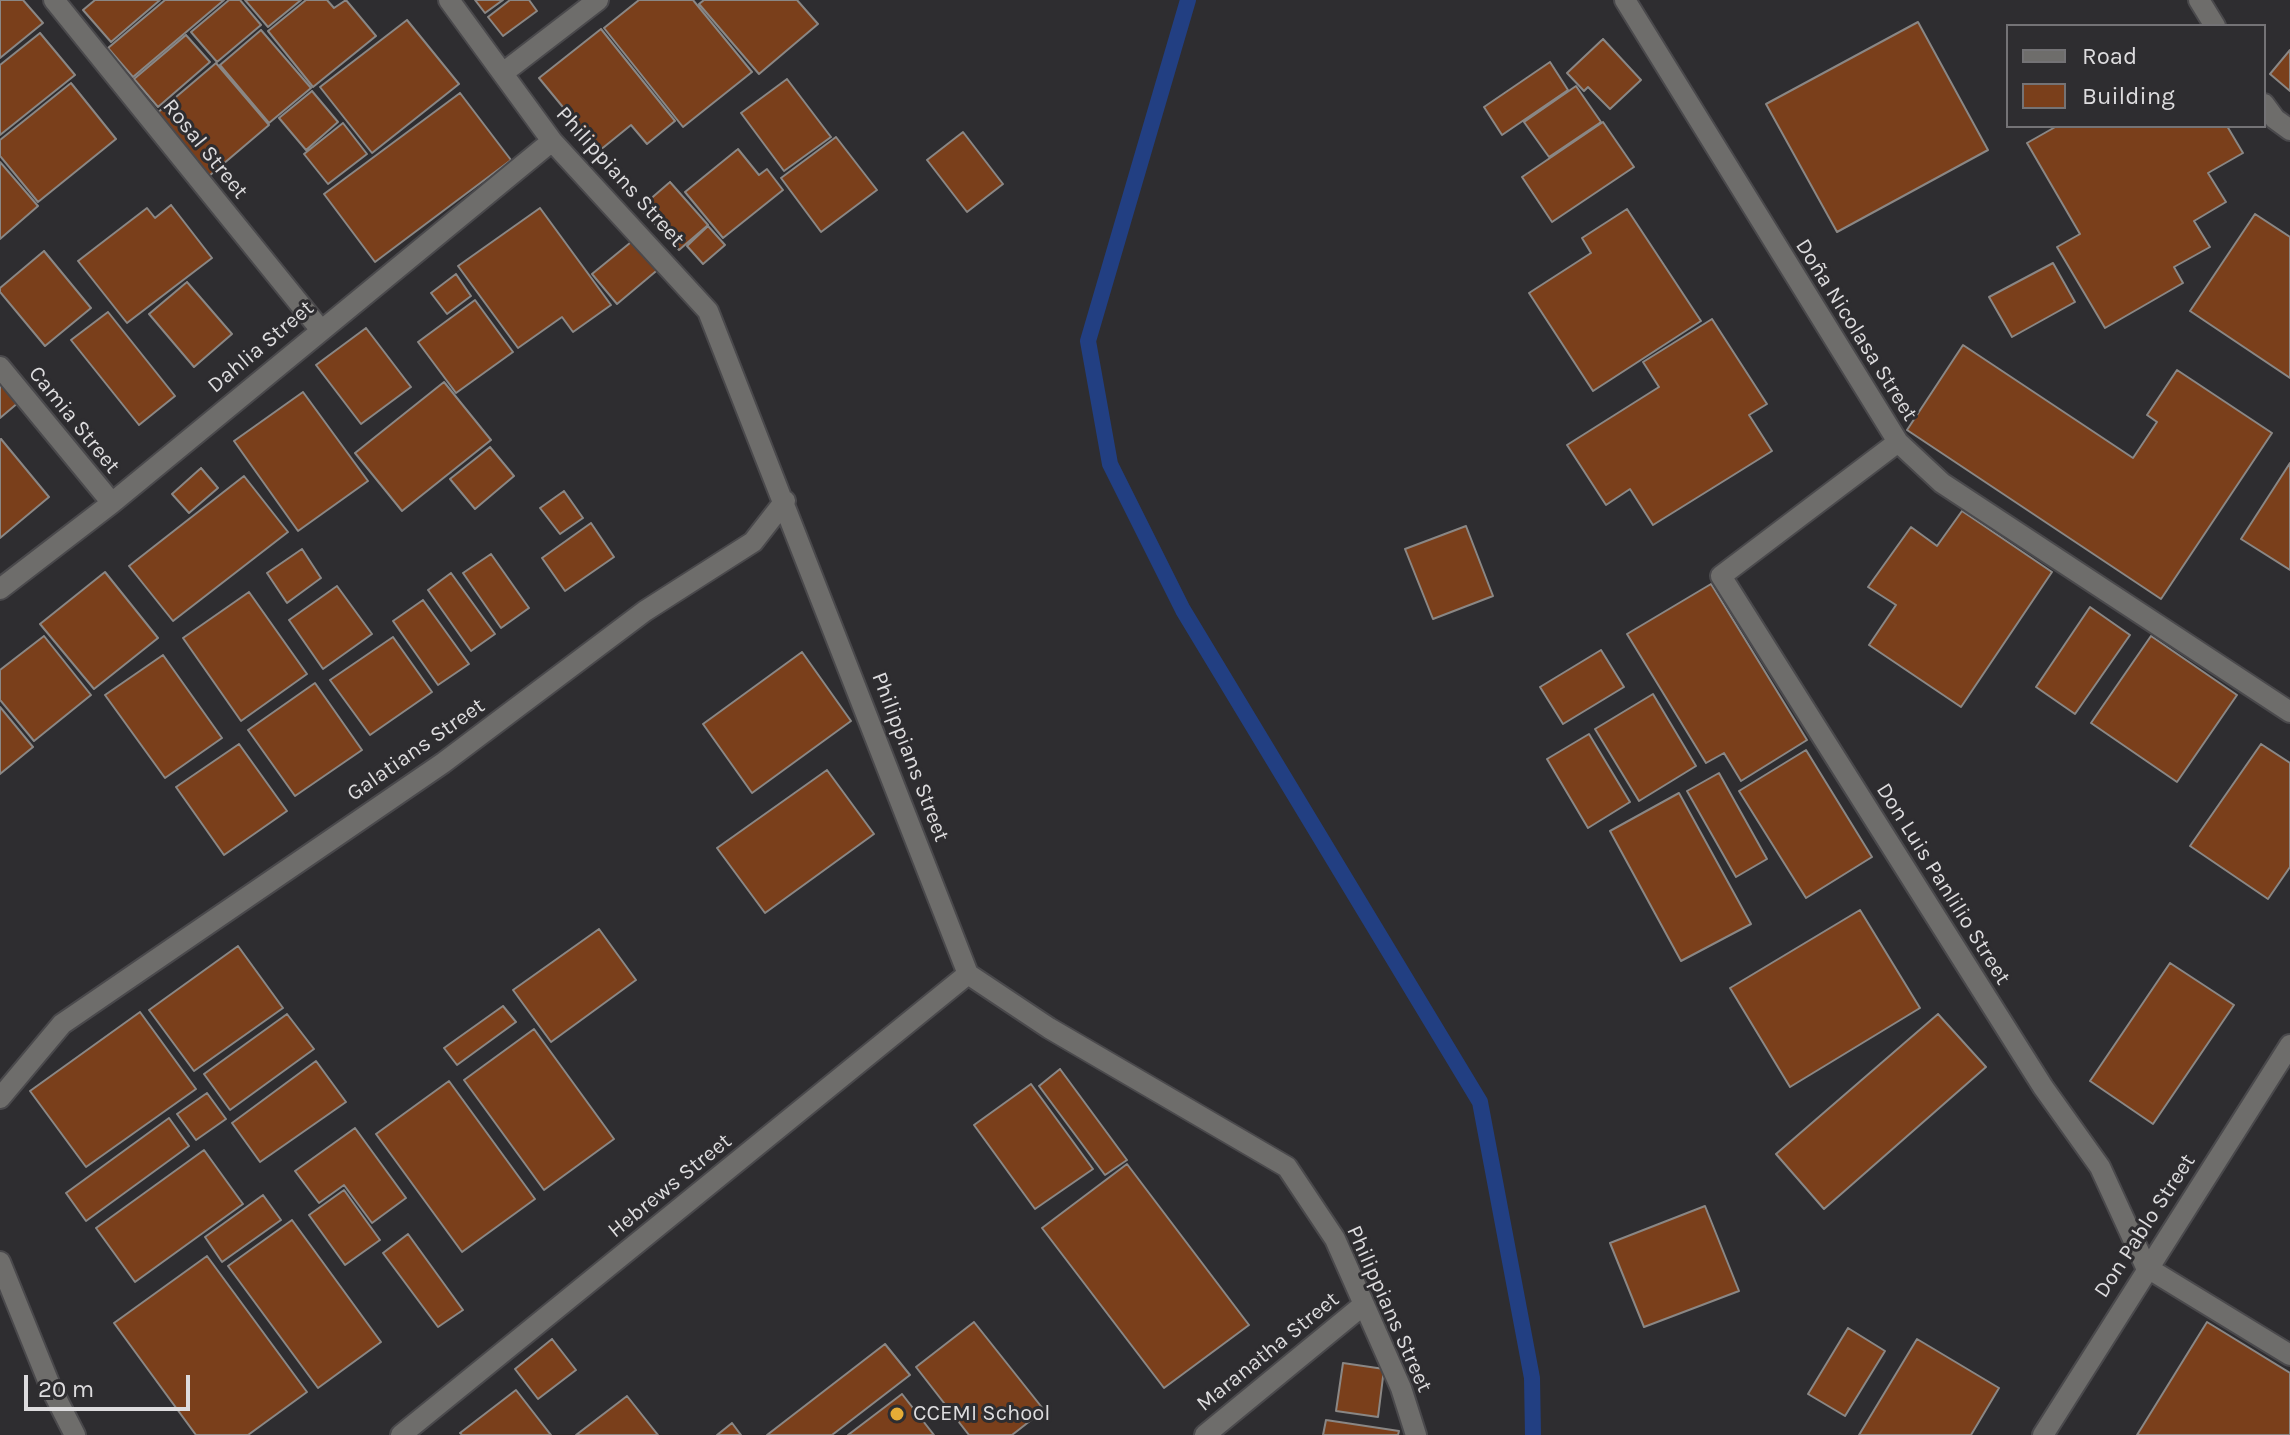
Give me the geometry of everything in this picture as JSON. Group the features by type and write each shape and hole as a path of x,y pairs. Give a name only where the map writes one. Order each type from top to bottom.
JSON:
{"street":[{"name":"Rosal Street","path":"54,0 320,329"},
{"name":"Philippians Street","path":"449,0 552,141 708,311 968,974 1049,1028 1287,1167 1335,1239 1362,1306 1401,1388 1416,1435"},
{"path":"503,73 598,0"},
{"name":"Doña Nicolasa Street","path":"1625,0 1898,442 1942,483 2290,712"},
{"path":"2199,0 2214,24"},
{"path":"2266,107 2275,119 2290,130"},
{"name":"Dahlia Street","path":"0,589 112,503 552,141"},
{"name":"Camia Street","path":"0,367 112,503"},
{"name":"Don Luis Panlilio Street","path":"1898,442 1721,576 2043,1087 2100,1167 2146,1267"},
{"name":"Galatians Street","path":"0,1098 62,1024 443,763 645,611 753,542 785,501"},
{"name":"Hebrews Street","path":"401,1435 968,974"},
{"name":"Don Pablo Street","path":"2043,1435 2146,1267 2290,1045"},
{"path":"0,1262 51,1388 75,1435"},
{"path":"2146,1267 2290,1355"},
{"name":"Maranatha Street","path":"1205,1435 1362,1306"}],"building":[{"path":"0,0 23,0 43,23 0,58"},
{"path":"95,0 160,0 111,42 83,10"},
{"path":"165,0 224,0 133,77 108,48"},
{"path":"229,0 240,0 261,25 217,62 191,32"},
{"path":"245,0 301,0 268,27"},
{"path":"306,0 327,0 334,8 346,0 376,36 313,87 268,31"},
{"path":"475,0 503,0 485,13"},
{"path":"510,0 529,0 537,11 503,36 488,17"},
{"path":"639,0 693,0 752,72 683,127 604,28"},
{"path":"704,0 797,0 818,24 759,74 699,4"},
{"path":"407,20 459,84 372,153 320,87"},
{"path":"1918,22 1988,150 1837,232 1766,104"},
{"path":"601,29 675,121 647,144 631,125 599,151 539,78"},
{"path":"261,30 311,88 269,123 220,65"},
{"path":"40,33 75,75 0,135 0,65"},
{"path":"186,35 210,62 158,107 134,79"},
{"path":"1603,39 1641,80 1610,109 1588,87 1584,91 1567,73"},
{"path":"2290,50 2290,91 2270,74"},
{"path":"1550,62 1568,90 1502,135 1484,107"},
{"path":"216,63 269,125 209,176 156,114"},
{"path":"787,79 831,137 784,171 741,113"},
{"path":"71,83 116,139 38,202 0,156 0,140"},
{"path":"1576,86 1601,122 1549,157 1524,122"},
{"path":"312,91 338,122 306,150 279,118"},
{"path":"460,93 511,160 375,262 324,194"},
{"path":"1603,122 1634,167 1552,222 1522,177"},
{"path":"343,123 367,154 328,184 304,154"},
{"path":"2053,128 2228,128 2243,153 2208,173 2226,202 2194,221 2210,247 2174,267 2183,283 2105,328 2057,247 2080,234 2027,143"},
{"path":"963,132 1003,184 967,212 927,160"},
{"path":"836,137 877,190 821,232 781,178"},
{"path":"738,149 759,175 767,169 783,190 723,238 685,192"},
{"path":"0,162 38,206 0,239"},
{"path":"670,182 708,225 679,250 640,208"},
{"path":"171,205 212,258 127,323 78,261 147,208 155,218"},
{"path":"540,208 611,305 573,332 562,317 518,348 458,266"},
{"path":"1627,209 1701,321 1593,391 1529,293 1591,253 1582,238"},
{"path":"2255,214 2290,237 2290,378 2190,311"},
{"path":"708,226 725,245 703,264 687,246"},
{"path":"636,238 661,267 617,304 592,274"},
{"path":"44,251 91,308 45,346 0,292 0,288"},
{"path":"2053,263 2075,302 2012,337 1989,297"},
{"path":"456,274 471,296 447,314 431,293"},
{"path":"187,282 232,334 194,367 149,314"},
{"path":"475,300 513,352 456,393 418,342"},
{"path":"108,312 175,396 139,425 71,340"},
{"path":"1712,319 1767,404 1749,415 1772,451 1653,525 1630,489 1606,505 1567,445 1659,387 1643,362"},
{"path":"366,328 411,387 361,424 316,365"},
{"path":"1963,345 2133,458 2157,422 2147,415 2177,370 2272,433 2161,599 1907,430"},
{"path":"0,380 19,402 0,418"},
{"path":"444,382 491,440 402,511 355,453"},
{"path":"303,392 368,481 298,531 234,441"},
{"path":"0,440 49,497 0,538"},
{"path":"490,447 514,476 475,509 450,479"},
{"path":"2290,463 2290,570 2241,539"},
{"path":"201,468 218,488 189,513 172,494"},
{"path":"244,476 288,532 173,621 129,566"},
{"path":"564,491 583,518 560,534 540,508"},
{"path":"1962,511 2052,572 1961,707 1869,645 1896,605 1868,587 1911,527 1937,546"},
{"path":"591,523 614,557 565,591 542,558"},
{"path":"1466,526 1493,596 1433,619 1405,549"},
{"path":"302,549 321,578 287,603 267,573"},
{"path":"491,554 529,608 501,628 463,573"},
{"path":"105,572 158,638 94,689 40,624"},
{"path":"451,573 495,634 471,651 428,590"},
{"path":"1711,584 1807,740 1741,781 1724,753 1706,763 1627,634"},
{"path":"337,586 372,634 323,669 289,620"},
{"path":"249,592 307,674 241,721 183,638"},
{"path":"423,600 469,664 438,685 393,621"},
{"path":"2090,607 2130,635 2075,714 2036,687"},
{"path":"44,636 91,695 34,741 0,700 0,670"},
{"path":"2151,636 2237,695 2177,782 2091,723"},
{"path":"393,637 432,692 370,735 330,680"},
{"path":"1601,650 1624,687 1563,724 1540,687"},
{"path":"802,652 851,721 752,793 703,724"},
{"path":"163,655 222,738 165,778 105,695"},
{"path":"315,683 362,750 295,796 248,730"},
{"path":"1653,694 1696,766 1639,801 1595,729"},
{"path":"0,707 33,747 0,774"},
{"path":"1589,734 1630,802 1588,828 1547,759"},
{"path":"239,744 287,811 224,855 176,787"},
{"path":"2261,744 2290,763 2290,867 2268,899 2190,846"},
{"path":"1806,750 1872,857 1806,898 1739,791"},
{"path":"827,770 874,834 765,913 717,848"},
{"path":"1719,773 1767,859 1736,877 1687,791"},
{"path":"1679,793 1751,924 1681,961 1610,831"},
{"path":"1860,910 1920,1008 1790,1087 1730,988"},
{"path":"599,929 636,980 551,1042 513,990"},
{"path":"238,946 283,1008 194,1071 149,1010"},
{"path":"2170,963 2234,1005 2153,1124 2090,1081"},
{"path":"503,1006 516,1022 457,1065 444,1048"},
{"path":"140,1012 196,1089 86,1167 30,1091"},
{"path":"287,1014 314,1049 230,1110 204,1074"},
{"path":"1938,1014 1986,1067 1824,1209 1776,1154"},
{"path":"534,1029 614,1139 544,1190 464,1080"},
{"path":"316,1061 346,1102 260,1162 232,1123"},
{"path":"1060,1069 1127,1160 1105,1175 1039,1086"},
{"path":"449,1081 535,1199 462,1252 376,1134"},
{"path":"1031,1084 1093,1169 1035,1209 974,1125"},
{"path":"207,1093 226,1119 196,1140 177,1114"},
{"path":"169,1118 189,1146 86,1221 66,1193"},
{"path":"355,1128 406,1198 372,1223 344,1185 319,1203 295,1171"},
{"path":"204,1150 243,1204 135,1282 96,1228"},
{"path":"1127,1164 1249,1325 1164,1388 1042,1228"},
{"path":"344,1190 380,1240 345,1265 309,1215"},
{"path":"263,1195 281,1220 222,1262 205,1237"},
{"path":"1705,1206 1739,1291 1644,1327 1610,1243"},
{"path":"292,1220 381,1342 318,1388 228,1266"},
{"path":"408,1234 463,1310 438,1327 383,1253"},
{"path":"207,1256 307,1392 248,1435 196,1435 114,1323"},
{"path":"974,1322 1044,1410 1012,1435 969,1435 916,1367"},
{"path":"2207,1322 2290,1373 2290,1435 2137,1435"},
{"path":"1848,1328 1885,1351 1845,1416 1808,1394"},
{"path":"552,1339 576,1370 538,1399 515,1369"},
{"path":"1917,1339 1999,1388 1971,1435 1859,1435"},
{"path":"885,1344 910,1375 832,1435 767,1435"},
{"path":"1343,1363 1384,1369 1378,1417 1336,1411"},
{"path":"516,1390 551,1435 460,1433"},
{"name":"CCEMI School","path":"902,1394 934,1435 848,1435"},
{"path":"627,1396 658,1435 576,1435"},
{"path":"1326,1420 1399,1431 1398,1435 1323,1435"},
{"path":"732,1423 741,1435 717,1435"}],"waterway":[{"path":"1188,0 1088,341 1110,464 1183,610 1480,1102 1532,1378 1533,1435"}],"place":[{"name":"CCEMI School","path":"897,1414"}]}
